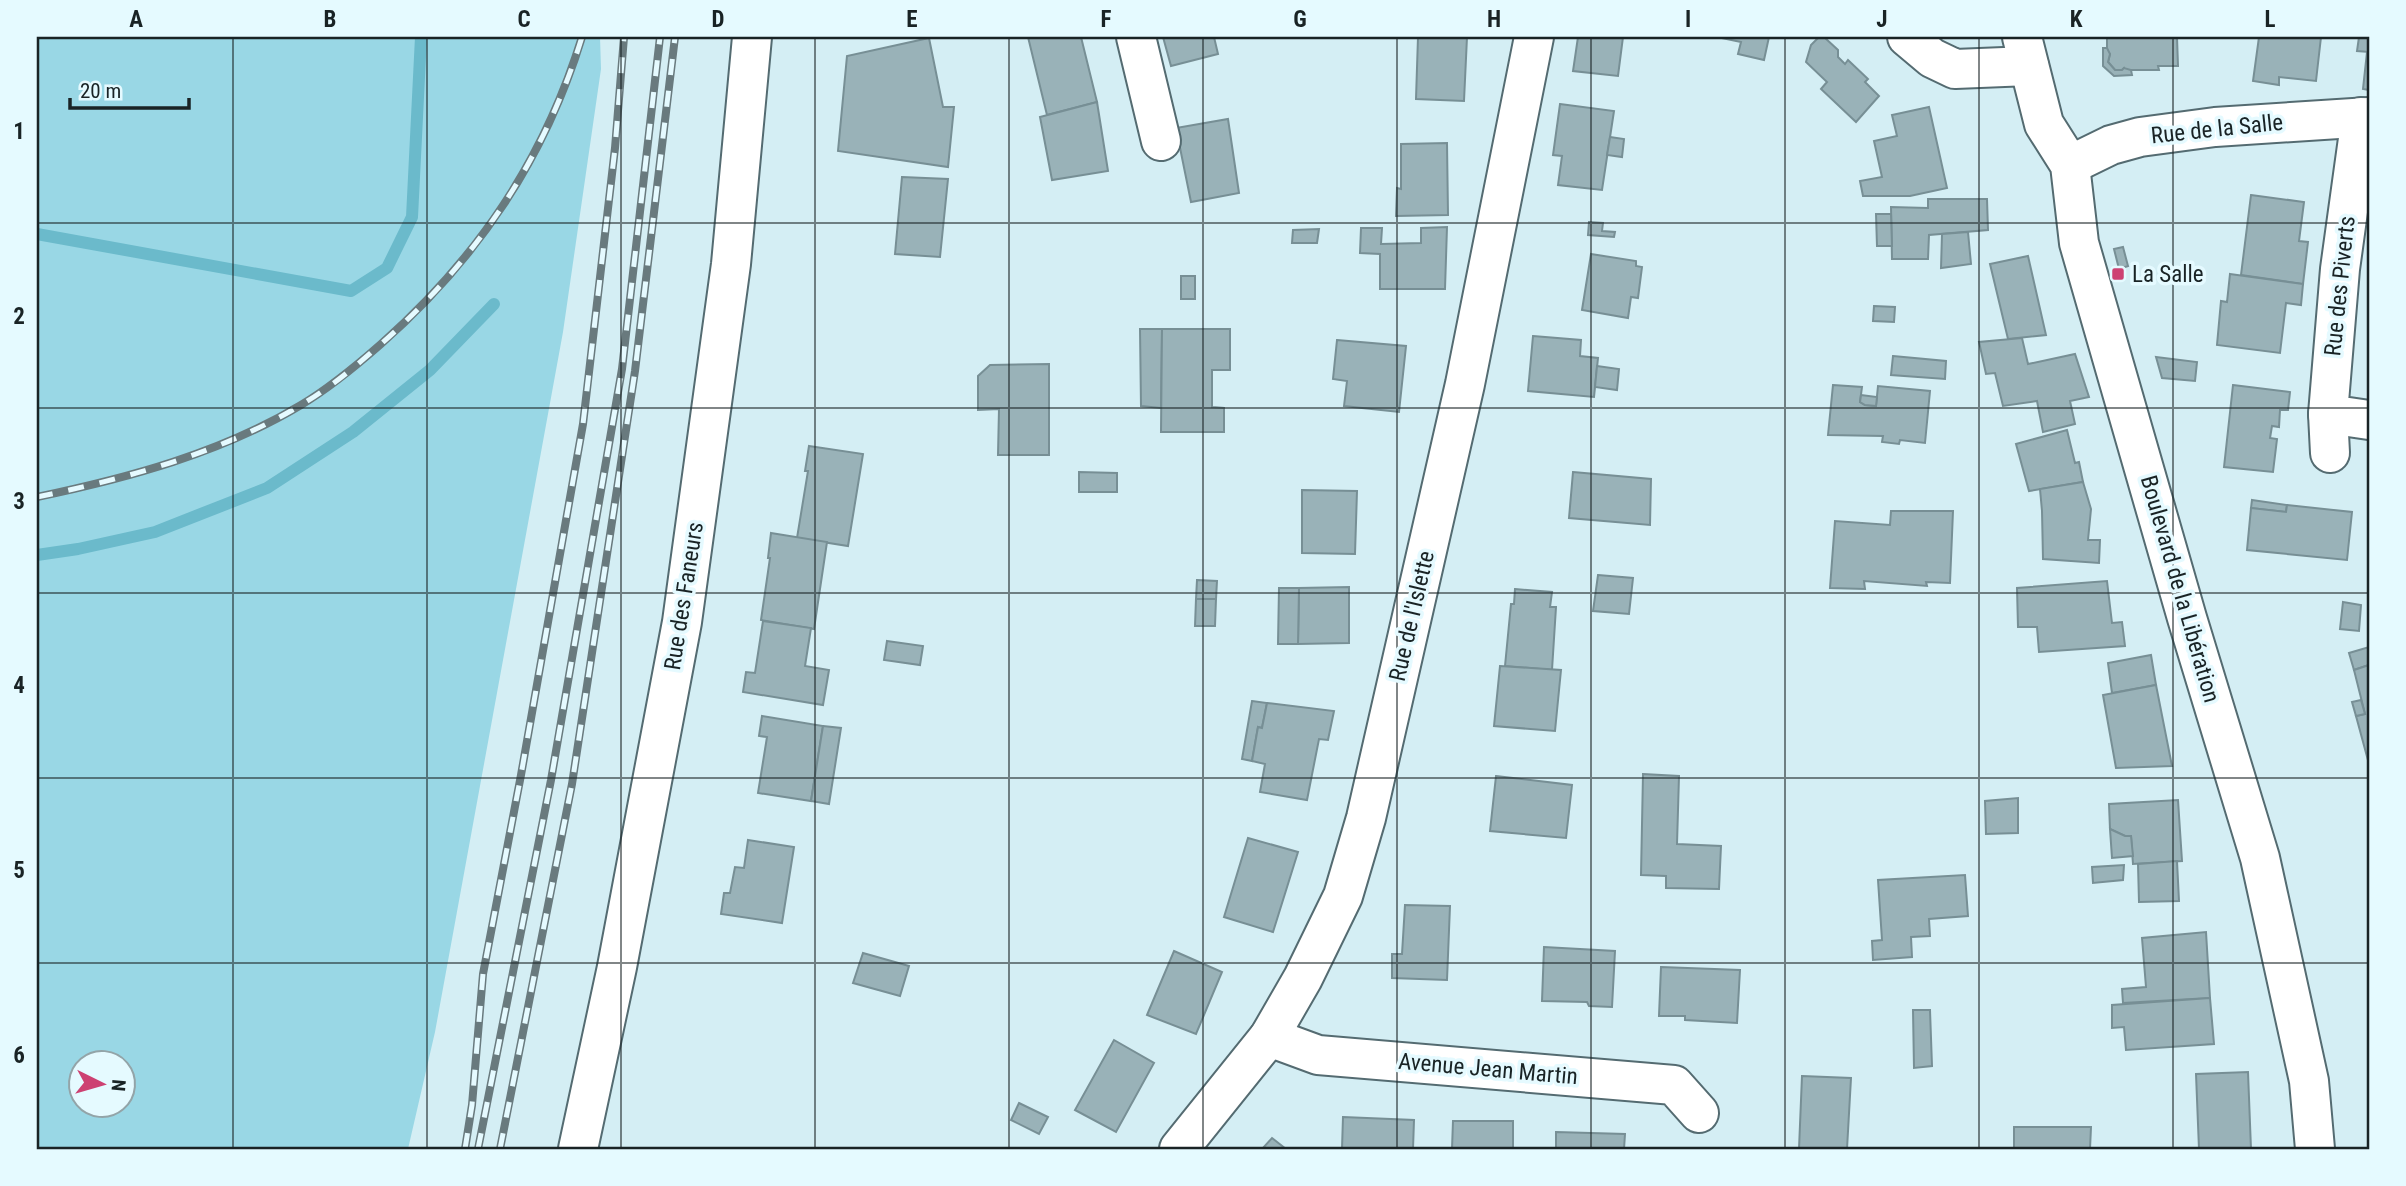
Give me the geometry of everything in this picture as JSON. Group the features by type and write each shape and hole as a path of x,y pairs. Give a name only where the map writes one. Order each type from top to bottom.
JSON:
{"street":[{"name":"Rue des Faneurs","path":"578,1149 617,967 682,622 732,264 752,37"},
{"path":"1136,37 1161,141"},
{"name":"Rue de l'Islette","path":"1179,1149 1269,1037 1303,978 1343,896 1366,817 1465,384 1534,37"},
{"path":"1907,37 1932,58 1955,69 2026,51"},
{"name":"Boulevard de la Libération","path":"2026,51 2044,124 2070,165 2079,243 2183,605 2260,858 2309,1081 2315,1149"},
{"name":"Rue de la Salle","path":"2070,165 2111,145 2140,137 2215,127 2365,117"},
{"name":"Rue des Piverts","path":"2330,453 2328,414 2340,269 2365,117"},
{"path":"2328,414 2369,420"},
{"name":"Avenue Jean Martin","path":"1269,1037 1318,1055 1674,1085 1699,1113"}],"shaded area":[{"path":"37,37 600,37 601,69 563,332 435,1032 408,1149 37,1149"}],"building":[{"path":"1028,37 1081,37 1097,102 1047,115"},
{"path":"1163,37 1214,37 1218,54 1171,66"},
{"path":"1418,37 1467,37 1464,101 1416,99"},
{"path":"1578,37 1623,37 1618,76 1573,71"},
{"path":"1717,37 1769,37 1764,60 1738,54 1741,42"},
{"path":"1819,37 1824,37 1838,50 1838,57 1845,64 1848,60 1868,79 1865,82 1879,96 1856,122 1821,89 1827,82 1806,62 1811,45"},
{"path":"2107,37 2177,37 2178,66 2158,66 2159,70 2115,70 2108,62 2110,54 2107,51"},
{"path":"2259,37 2321,37 2316,81 2279,77 2279,85 2253,81"},
{"path":"2359,37 2369,37 2369,52 2357,51"},
{"path":"929,38 943,107 954,107 948,167 838,151 847,56"},
{"path":"2103,48 2107,48 2110,54 2108,62 2115,70 2131,70 2132,75 2114,76 2103,66"},
{"path":"2369,52 2369,90 2363,89"},
{"path":"1097,102 1108,171 1052,180 1040,117"},
{"path":"1560,104 1614,111 1602,190 1558,185 1562,156 1553,155"},
{"path":"1929,107 1947,188 1910,196 1863,196 1860,181 1882,177 1874,141 1897,136 1892,115"},
{"path":"1228,119 1239,193 1191,202 1176,128"},
{"path":"1610,137 1624,139 1622,157 1607,155"},
{"path":"1447,143 1448,215 1396,216 1397,188 1401,189 1401,144"},
{"path":"902,177 948,179 940,257 895,254"},
{"path":"2251,195 2304,202 2299,241 2308,242 2303,284 2241,275"},
{"path":"1928,199 1987,199 1988,230 1929,235 1928,259 1892,259 1891,207 1928,208"},
{"path":"1876,214 1891,214 1892,246 1877,246"},
{"path":"1589,222 1603,223 1602,231 1615,232 1614,237 1588,235"},
{"path":"1447,227 1445,289 1380,289 1380,254 1360,253 1361,228 1382,228 1381,244 1421,243 1421,228"},
{"path":"1319,229 1317,243 1292,243 1293,230"},
{"path":"1968,232 1971,264 1941,268 1942,234"},
{"path":"2123,247 2128,266 2119,269 2114,249"},
{"path":"1591,254 1636,261 1636,266 1642,267 1638,298 1631,297 1628,318 1582,310"},
{"path":"2028,256 2046,335 2008,339 1990,264"},
{"path":"2230,274 2303,284 2301,305 2286,303 2280,353 2217,345 2221,301 2227,302"},
{"path":"1181,276 1195,276 1195,299 1181,299"},
{"path":"1874,306 1895,307 1894,322 1873,321"},
{"path":"1140,329 1162,329 1161,408 1141,406"},
{"path":"1162,329 1230,329 1230,370 1212,370 1212,407 1224,408 1224,432 1161,432"},
{"path":"1533,336 1581,340 1580,356 1598,358 1594,397 1528,391"},
{"path":"2022,338 2028,364 2075,354 2089,397 2070,401 2075,424 2043,432 2037,401 2003,406 1995,373 1986,374 1979,342"},
{"path":"1337,340 1406,346 1399,412 1344,406 1347,381 1333,379"},
{"path":"1893,356 1946,361 1945,379 1891,375"},
{"path":"2156,357 2197,362 2195,381 2162,378"},
{"path":"1049,364 1049,455 998,455 999,409 978,410 978,376 990,365"},
{"path":"1597,366 1619,369 1617,390 1595,387"},
{"path":"1833,385 1862,387 1860,402 1876,406 1878,386 1930,391 1925,443 1900,440 1899,444 1882,442 1883,436 1828,435"},
{"path":"2233,385 2290,392 2288,410 2280,410 2279,427 2272,426 2270,438 2277,439 2273,472 2224,467"},
{"path":"1861,395 1877,397 1876,406 1860,402"},
{"path":"2067,430 2083,482 2029,491 2016,444"},
{"path":"809,446 863,454 848,546 797,538 808,471 805,471"},
{"path":"1079,472 1117,473 1117,492 1079,492"},
{"path":"1573,472 1651,479 1650,525 1569,518"},
{"path":"2083,482 2091,509 2088,540 2100,540 2099,563 2043,559 2040,489"},
{"path":"1302,490 1357,491 1355,554 1302,553"},
{"path":"2252,500 2287,505 2286,512 2251,508"},
{"path":"2287,505 2352,512 2347,560 2247,550 2251,508 2286,512"},
{"path":"1891,511 1953,511 1950,583 1926,582 1927,586 1864,581 1865,589 1830,588 1835,521 1890,525"},
{"path":"771,533 827,542 814,629 761,620"},
{"path":"1598,575 1633,578 1629,614 1593,611"},
{"path":"1197,580 1217,581 1216,599 1196,599"},
{"path":"2107,581 2112,623 2122,622 2125,646 2039,652 2037,627 2018,627 2017,588"},
{"path":"1349,587 1349,643 1298,644 1299,588"},
{"path":"1279,588 1299,588 1298,644 1278,644"},
{"path":"1515,589 1552,592 1550,607 1556,607 1552,670 1505,666"},
{"path":"1196,599 1216,599 1215,626 1195,626"},
{"path":"2343,602 2361,605 2359,631 2340,629"},
{"path":"763,621 811,628 805,666 829,670 823,705 743,692 746,672 755,673"},
{"path":"887,641 923,646 920,665 884,660"},
{"path":"2369,647 2369,665 2354,670 2349,653"},
{"path":"2151,655 2156,685 2112,693 2108,663"},
{"path":"2369,665 2369,764 2356,716 2365,714 2354,670"},
{"path":"1500,666 1561,670 1555,731 1494,726"},
{"path":"2156,685 2172,766 2116,768 2103,695"},
{"path":"2361,700 2365,714 2356,716 2352,702"},
{"path":"1252,701 1267,703 1262,728 1258,727 1252,761 1242,759"},
{"path":"1267,703 1334,711 1328,740 1319,739 1307,800 1260,792 1265,764 1252,761 1258,727 1262,728"},
{"path":"762,716 823,726 811,801 758,793 767,737 759,736"},
{"path":"823,726 841,728 829,804 811,801"},
{"path":"1643,774 1679,776 1677,844 1721,846 1719,889 1666,888 1666,876 1641,875"},
{"path":"1496,776 1572,785 1566,838 1490,831"},
{"path":"2018,798 2018,833 1986,834 1985,801"},
{"path":"2178,800 2182,861 2133,864 2131,836 2110,829 2109,804"},
{"path":"2110,829 2131,836 2133,856 2112,858"},
{"path":"1248,838 1298,852 1273,932 1224,917"},
{"path":"748,840 794,847 782,923 721,914 724,893 730,893 735,867 744,868"},
{"path":"2177,861 2179,901 2139,902 2138,864"},
{"path":"2124,865 2123,880 2093,883 2092,867"},
{"path":"1965,875 1968,916 1929,919 1930,936 1911,937 1912,957 1873,960 1872,941 1882,940 1878,880"},
{"path":"1405,905 1450,906 1447,980 1392,978 1392,954 1402,954"},
{"path":"2206,932 2210,998 2123,1003 2122,989 2146,987 2142,938"},
{"path":"1544,947 1615,951 1612,1007 1589,1006 1587,1002 1542,1001"},
{"path":"1174,951 1222,972 1196,1034 1147,1015"},
{"path":"863,953 909,966 900,996 853,983"},
{"path":"1661,967 1740,970 1737,1023 1685,1020 1685,1016 1659,1016"},
{"path":"2210,998 2214,1044 2126,1050 2124,1027 2112,1028 2112,1005"},
{"path":"1913,1010 1930,1010 1932,1066 1914,1068"},
{"path":"1114,1040 1154,1063 1116,1132 1075,1110"},
{"path":"2248,1072 2251,1149 2199,1149 2196,1074"},
{"path":"1802,1076 1851,1078 1847,1149 1799,1149"},
{"path":"1019,1103 1048,1117 1039,1134 1011,1120"},
{"path":"1343,1117 1414,1120 1413,1149 1342,1149"},
{"path":"1453,1121 1513,1121 1513,1149 1452,1149"},
{"path":"2014,1127 2091,1127 2090,1149 2014,1149"},
{"path":"1556,1132 1625,1134 1624,1149 1556,1149"},
{"path":"1272,1138 1286,1149 1262,1149"}],"waterway":[{"path":"37,234 351,291 387,268 412,217 421,37"},
{"path":"37,555 155,532 267,488 353,432 430,370 494,304"}],"railway":[{"path":"37,497 173,462 239,437 301,405 333,384 381,344 448,277 504,204 548,125 582,37"},
{"path":"465,1149 472,1105 483,974 583,424 615,148 624,37"},
{"path":"478,1149 551,780 622,369 660,37"},
{"path":"500,1149 572,784 635,371 675,37"}],"place":[{"name":"La Salle","path":"2118,274"}]}
